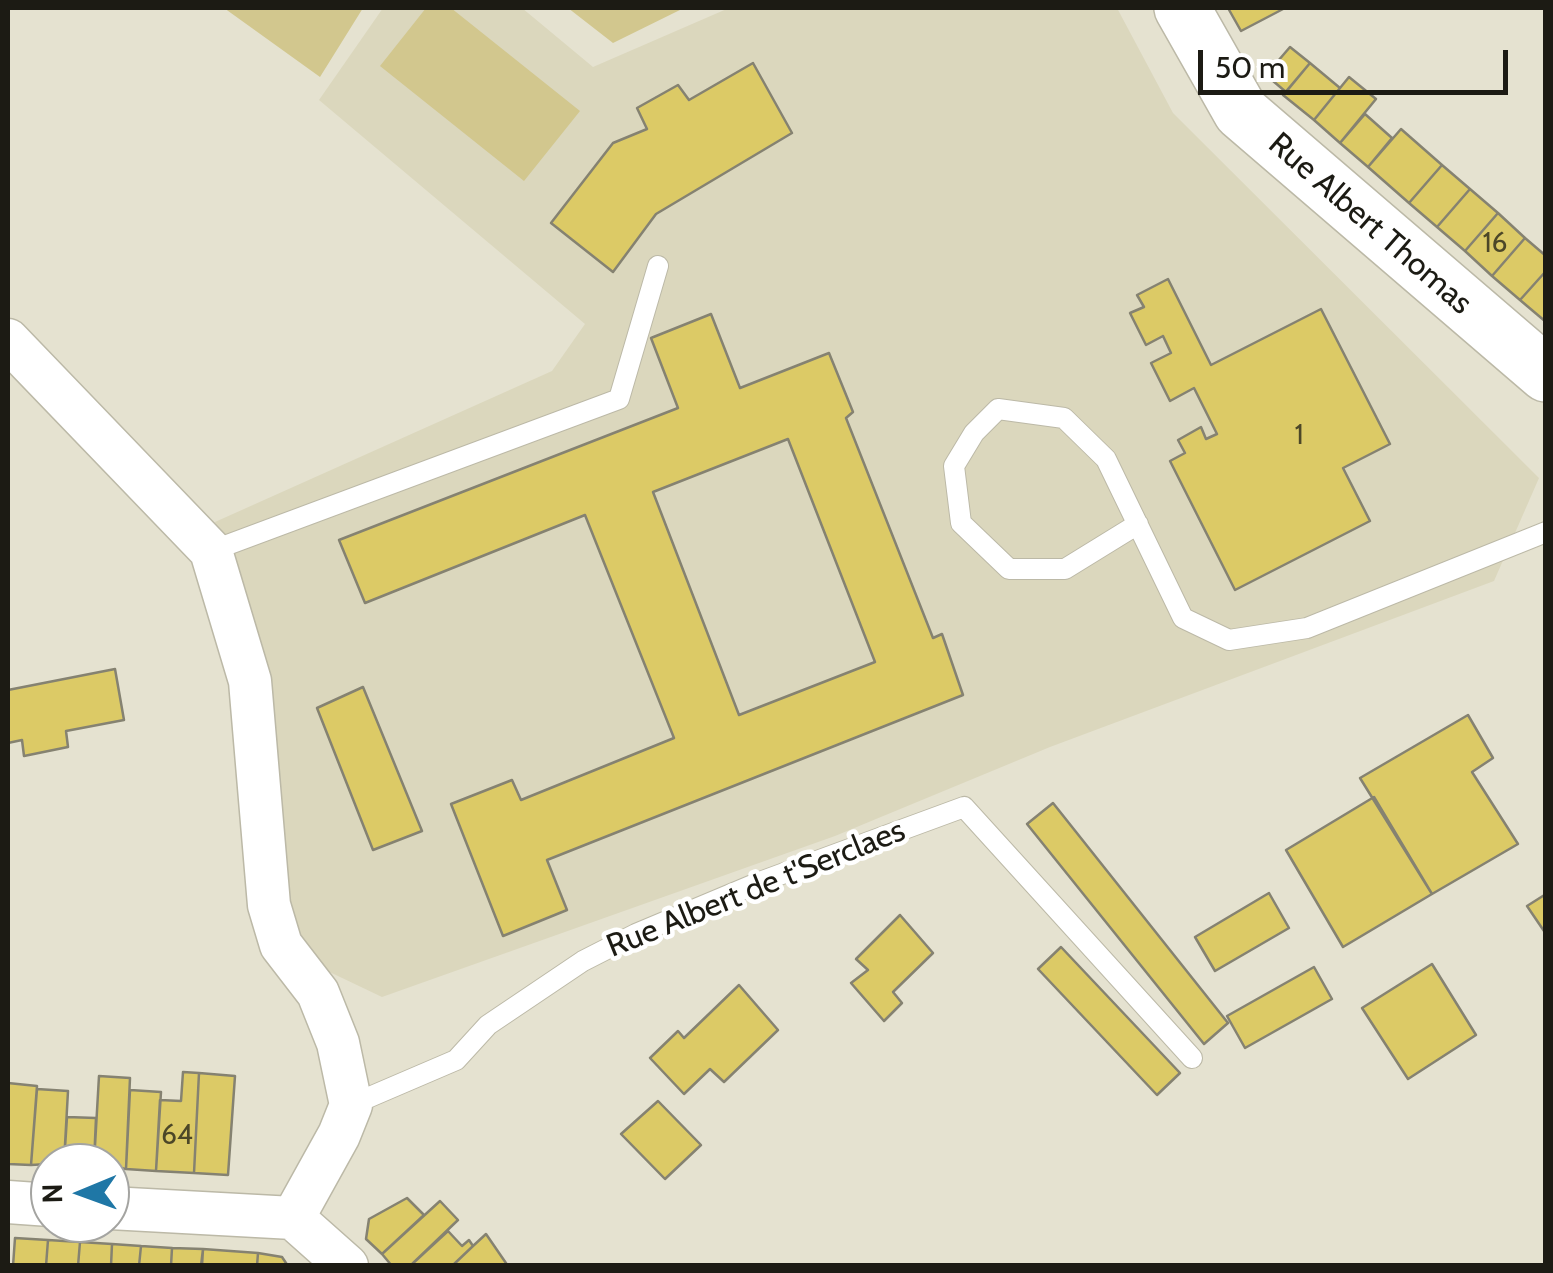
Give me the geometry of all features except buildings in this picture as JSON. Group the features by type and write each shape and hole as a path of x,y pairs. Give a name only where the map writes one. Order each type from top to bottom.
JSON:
{"street":[{"name":"Rue Albert Thomas","path":"1182,8 1241,112 1546,374"},
{"path":"8,340 211,552 250,681 269,905 281,945 318,993 338,1043 351,1104 340,1136 293,1218"},
{"path":"130,1209 293,1218 347,1266"}],"lane":[{"path":"211,552 619,398 658,266"},
{"path":"1138,524 1065,569 1009,570 961,524 954,466 974,432 998,408 1064,418 1106,459 1138,524 1183,618 1229,640 1307,628 1546,532"},
{"name":"Rue Albert de t'Serclaes","path":"351,1104 456,1060 488,1025 584,961 636,934 760,882 964,807 1192,1058"}],"shaded area":[{"path":"224,8 363,8 320,77"},
{"path":"383,8 522,8 593,67 729,8 1117,8 1173,113 1539,478 1494,581 1050,747 835,836 382,997 317,966 283,919 250,681 215,522 552,371 585,324 319,100"},
{"path":"426,8 451,8 580,111 524,181 380,66"},
{"path":"568,8 684,8 613,43"}]}
